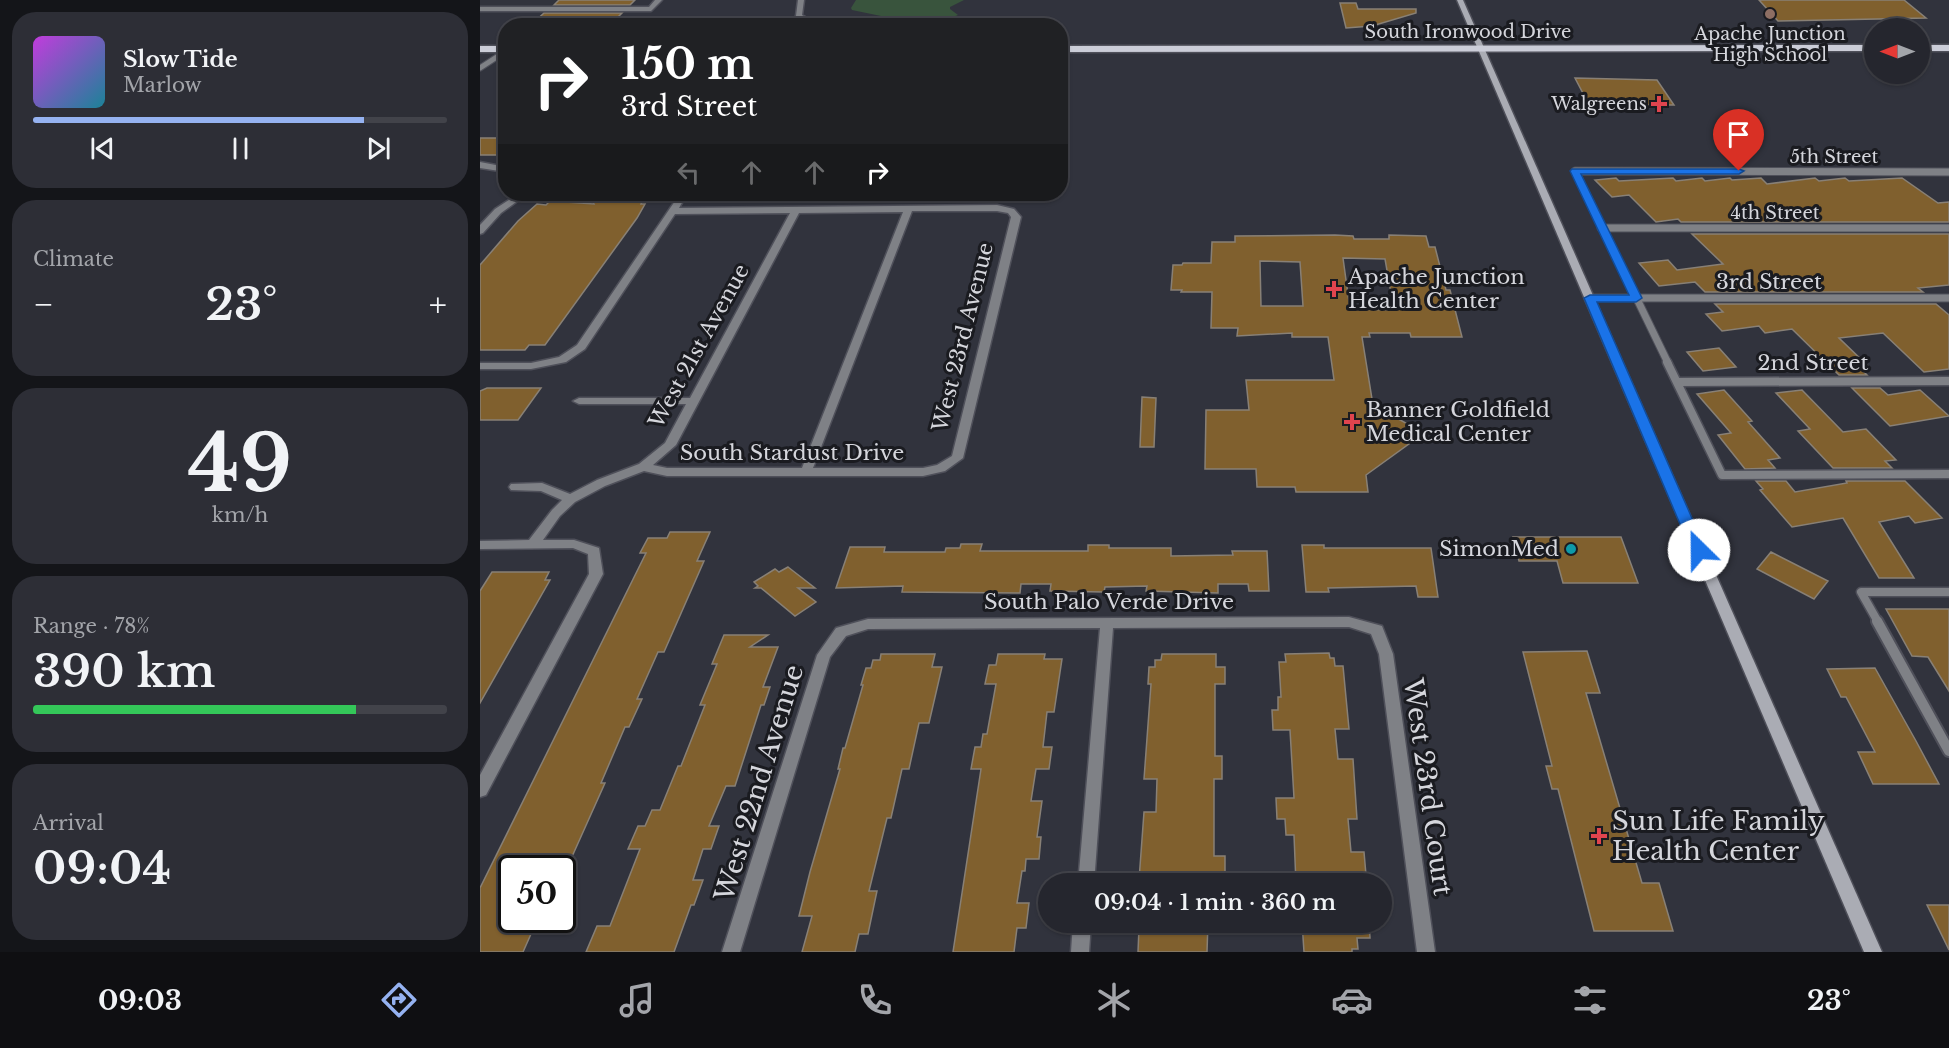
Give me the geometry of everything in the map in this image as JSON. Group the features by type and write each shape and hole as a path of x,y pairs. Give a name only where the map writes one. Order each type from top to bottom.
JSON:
{"main road":[{"path":"1460,0 1873,952"},
{"name":"South Ironwood Drive","path":"1068,49 1864,48"},
{"path":"1930,48 1949,48"},
{"path":"480,49 498,50"}],"street":[{"path":"518,9 529,0"},
{"path":"480,9 651,9 659,0"},
{"path":"801,0 799,16 803,18"},
{"path":"480,165 498,168"},
{"path":"480,231 498,211 513,201"},
{"path":"480,366 531,366 562,360 581,347 679,201"},
{"name":"West 23rd Avenue","path":"908,209 997,208 1011,211 1016,217 957,458 941,468"},
{"path":"673,211 908,209 806,472"},
{"name":"West 21st Avenue","path":"533,544 556,513 571,499 601,483 643,467 670,445 796,210"},
{"path":"579,401 695,401"},
{"name":"South Stardust Drive","path":"643,467 667,472 923,472 941,468"},
{"path":"515,487 542,487 571,499"},
{"path":"480,545 574,544 594,551 596,574 480,790"},
{"name":"South Palo Verde Drive","path":"842,632 868,624 1349,622 1377,630"},
{"path":"1087,873 1107,623"},
{"name":"West 23rd Court","path":"1377,630 1386,654 1426,952"},
{"name":"West 22nd Avenue","path":"731,952 824,656 842,632"},
{"path":"1080,952 1081,933"}],"lane":[{"path":"480,68 498,56"},
{"name":"5th Street","path":"1601,228 1575,171 1949,172"},
{"path":"1601,228 1722,474 1949,474"},
{"name":"4th Street","path":"1601,228 1949,228"},
{"name":"3rd Street","path":"1590,298 1949,298"},
{"name":"2nd Street","path":"1677,382 1949,381"},
{"path":"1948,749 1861,592 1949,592"}],"green space":[{"path":"856,0 964,0 950,7 958,15 952,18 882,18 851,8"}],"building":[{"path":"559,0 635,0 630,5 554,5"},
{"path":"1759,0 1904,0 1926,18 1864,18 1778,21"},
{"path":"1340,3 1356,3 1358,9 1416,9 1416,13 1372,26 1346,28"},
{"path":"544,13 622,13 617,18 539,18"},
{"name":"Walgreens","path":"1575,78 1657,80 1674,105 1593,105 1591,101 1587,101"},
{"path":"480,138 498,138 498,155 480,155"},
{"path":"1616,178 1619,181 1673,178 1676,181 1702,178 1705,181 1761,178 1767,184 1815,178 1819,181 1845,178 1849,181 1902,178 1938,203 1949,202 1949,222 1681,222 1678,219 1656,222 1629,195 1612,197 1595,180"},
{"path":"550,201 594,204 593,202 642,201 641,204 645,204 545,345 529,345 525,350 480,350 480,265 518,221 537,204 546,205"},
{"path":"1692,234 1949,234 1949,285 1918,288 1923,292 1705,292 1695,282 1659,286 1639,263 1668,260 1677,270 1723,264"},
{"path":"1335,235 1353,236 1354,239 1389,239 1389,235 1426,236 1429,247 1435,247 1446,290 1450,290 1462,337 1411,337 1410,333 1369,333 1370,337 1362,337 1373,405 1424,433 1366,475 1368,492 1296,492 1295,487 1257,487 1256,469 1205,469 1206,410 1249,410 1246,380 1334,380 1328,337 1292,337 1292,333 1237,336 1238,328 1211,328 1212,292 1171,290 1173,265 1211,263 1212,242 1235,242 1235,236","holes":["1343,258 1385,259 1394,310 1350,309","1260,261 1300,262 1303,306 1261,306"]},
{"path":"1715,304 1936,304 1949,315 1949,369 1924,372 1883,333 1839,338 1869,367 1860,368 1867,375 1839,375 1792,329 1765,333 1759,326 1722,331 1706,314 1723,312"},
{"path":"1719,348 1736,367 1703,371 1687,352"},
{"path":"487,388 541,388 518,420 480,420 480,391"},
{"path":"1852,388 1880,388 1888,395 1920,390 1949,416 1890,426"},
{"path":"1724,390 1752,421 1748,422 1780,458 1768,460 1775,468 1745,469 1718,435 1731,433 1697,394"},
{"path":"1802,390 1843,432 1866,429 1896,460 1885,461 1892,468 1833,468 1798,431 1810,429 1776,393"},
{"path":"1142,397 1156,398 1154,447 1140,447"},
{"path":"1756,481 1786,481 1795,492 1847,483 1846,481 1905,481 1942,518 1915,523 1909,516 1879,522 1914,578 1879,578 1843,518 1792,527 1760,490 1763,489"},
{"path":"670,532 710,532 697,561 704,561 664,652 658,652 637,699 642,699 629,727 625,727 601,783 605,783 573,855 498,855 498,933 531,933 523,952 480,952 480,888 646,553 640,553 648,538 667,538"},
{"name":"SimonMed","path":"1513,537 1621,537 1638,583 1563,583 1557,561 1519,561"},
{"path":"961,544 982,544 980,551 1088,551 1088,545 1109,545 1109,548 1171,548 1171,556 1233,555 1232,551 1267,551 1269,591 1249,591 1248,584 1218,584 1218,593 1146,591 1147,586 1105,587 1104,592 1050,591 1051,584 1021,584 1020,593 902,592 903,586 836,588 850,547 885,547 884,552 945,552 946,548 960,548"},
{"path":"1302,545 1324,545 1324,548 1431,548 1438,597 1418,597 1416,586 1328,588 1329,592 1306,592"},
{"path":"1771,552 1828,581 1814,599 1757,569"},
{"path":"788,567 815,588 798,588 816,602 795,616 761,588 755,588 758,586 754,582 775,569 779,572"},
{"path":"492,572 549,572 545,580 550,580 480,703 480,591"},
{"path":"1886,609 1949,609 1949,691 1928,657 1912,656"},
{"path":"724,635 768,635 750,647 778,647 763,687 770,687 764,705 761,705 735,786 726,786 709,826 719,826 711,849 703,849 693,880 703,880 674,952 586,952 597,926 610,926 640,849 628,849 638,826 645,826 652,810 660,810 678,766 681,766 705,705 700,705 717,664 712,664"},
{"name":"Sun Life Family Health Center","path":"1587,651 1600,693 1586,693 1642,883 1659,883 1673,931 1594,931 1558,789 1552,789 1546,766 1552,766 1523,652"},
{"path":"1329,653 1330,658 1334,658 1335,666 1343,666 1349,729 1335,729 1338,759 1353,759 1357,819 1348,819 1351,852 1364,852 1366,873 1296,873 1294,835 1286,835 1285,819 1277,819 1276,798 1294,798 1290,730 1273,730 1272,710 1278,710 1278,697 1281,697 1279,662 1286,662 1285,654"},
{"path":"881,654 935,654 932,667 942,667 929,723 919,723 909,769 902,769 891,818 887,818 869,891 877,891 868,934 859,934 855,952 802,952 812,916 799,916 810,872 866,668 871,668 873,660 880,660"},
{"path":"998,654 1045,654 1044,659 1062,659 1054,712 1047,712 1043,747 1052,747 1049,769 1036,769 1031,801 1042,801 1037,837 1041,837 1039,859 1026,859 1025,871 1022,871 1017,903 1029,903 1026,928 1017,928 1014,952 953,952 981,769 971,769 975,747 981,747 983,734 987,734 996,684 985,684 989,665 996,665"},
{"path":"1162,654 1216,654 1216,667 1225,667 1225,684 1215,684 1215,756 1222,756 1222,779 1214,779 1214,856 1225,856 1225,873 1140,873 1144,812 1156,812 1157,779 1144,779 1151,684 1148,684 1149,667 1155,667 1155,660 1161,660"},
{"path":"1875,668 1939,784 1873,784 1858,752 1875,752 1846,697 1841,697 1827,669"},
{"path":"1927,905 1949,905 1949,950"},
{"path":"1139,933 1208,933 1207,952 1138,952"},
{"path":"1303,933 1370,933 1370,938 1357,938 1358,949 1352,949 1352,952 1304,952"}],"place":[{"name":"Apache Junction High School","path":"1770,14"},
{"name":"Walgreens","path":"1659,104"},
{"name":"Apache Junction Health Center","path":"1334,289"},
{"name":"Banner Goldfield Medical Center","path":"1352,422"},
{"name":"SimonMed","path":"1571,549"},
{"name":"Sun Life Family Health Center","path":"1599,836"}],"route":[{"path":"1699,550 1590,298 1636,298 1575,171 1739,171"}]}
